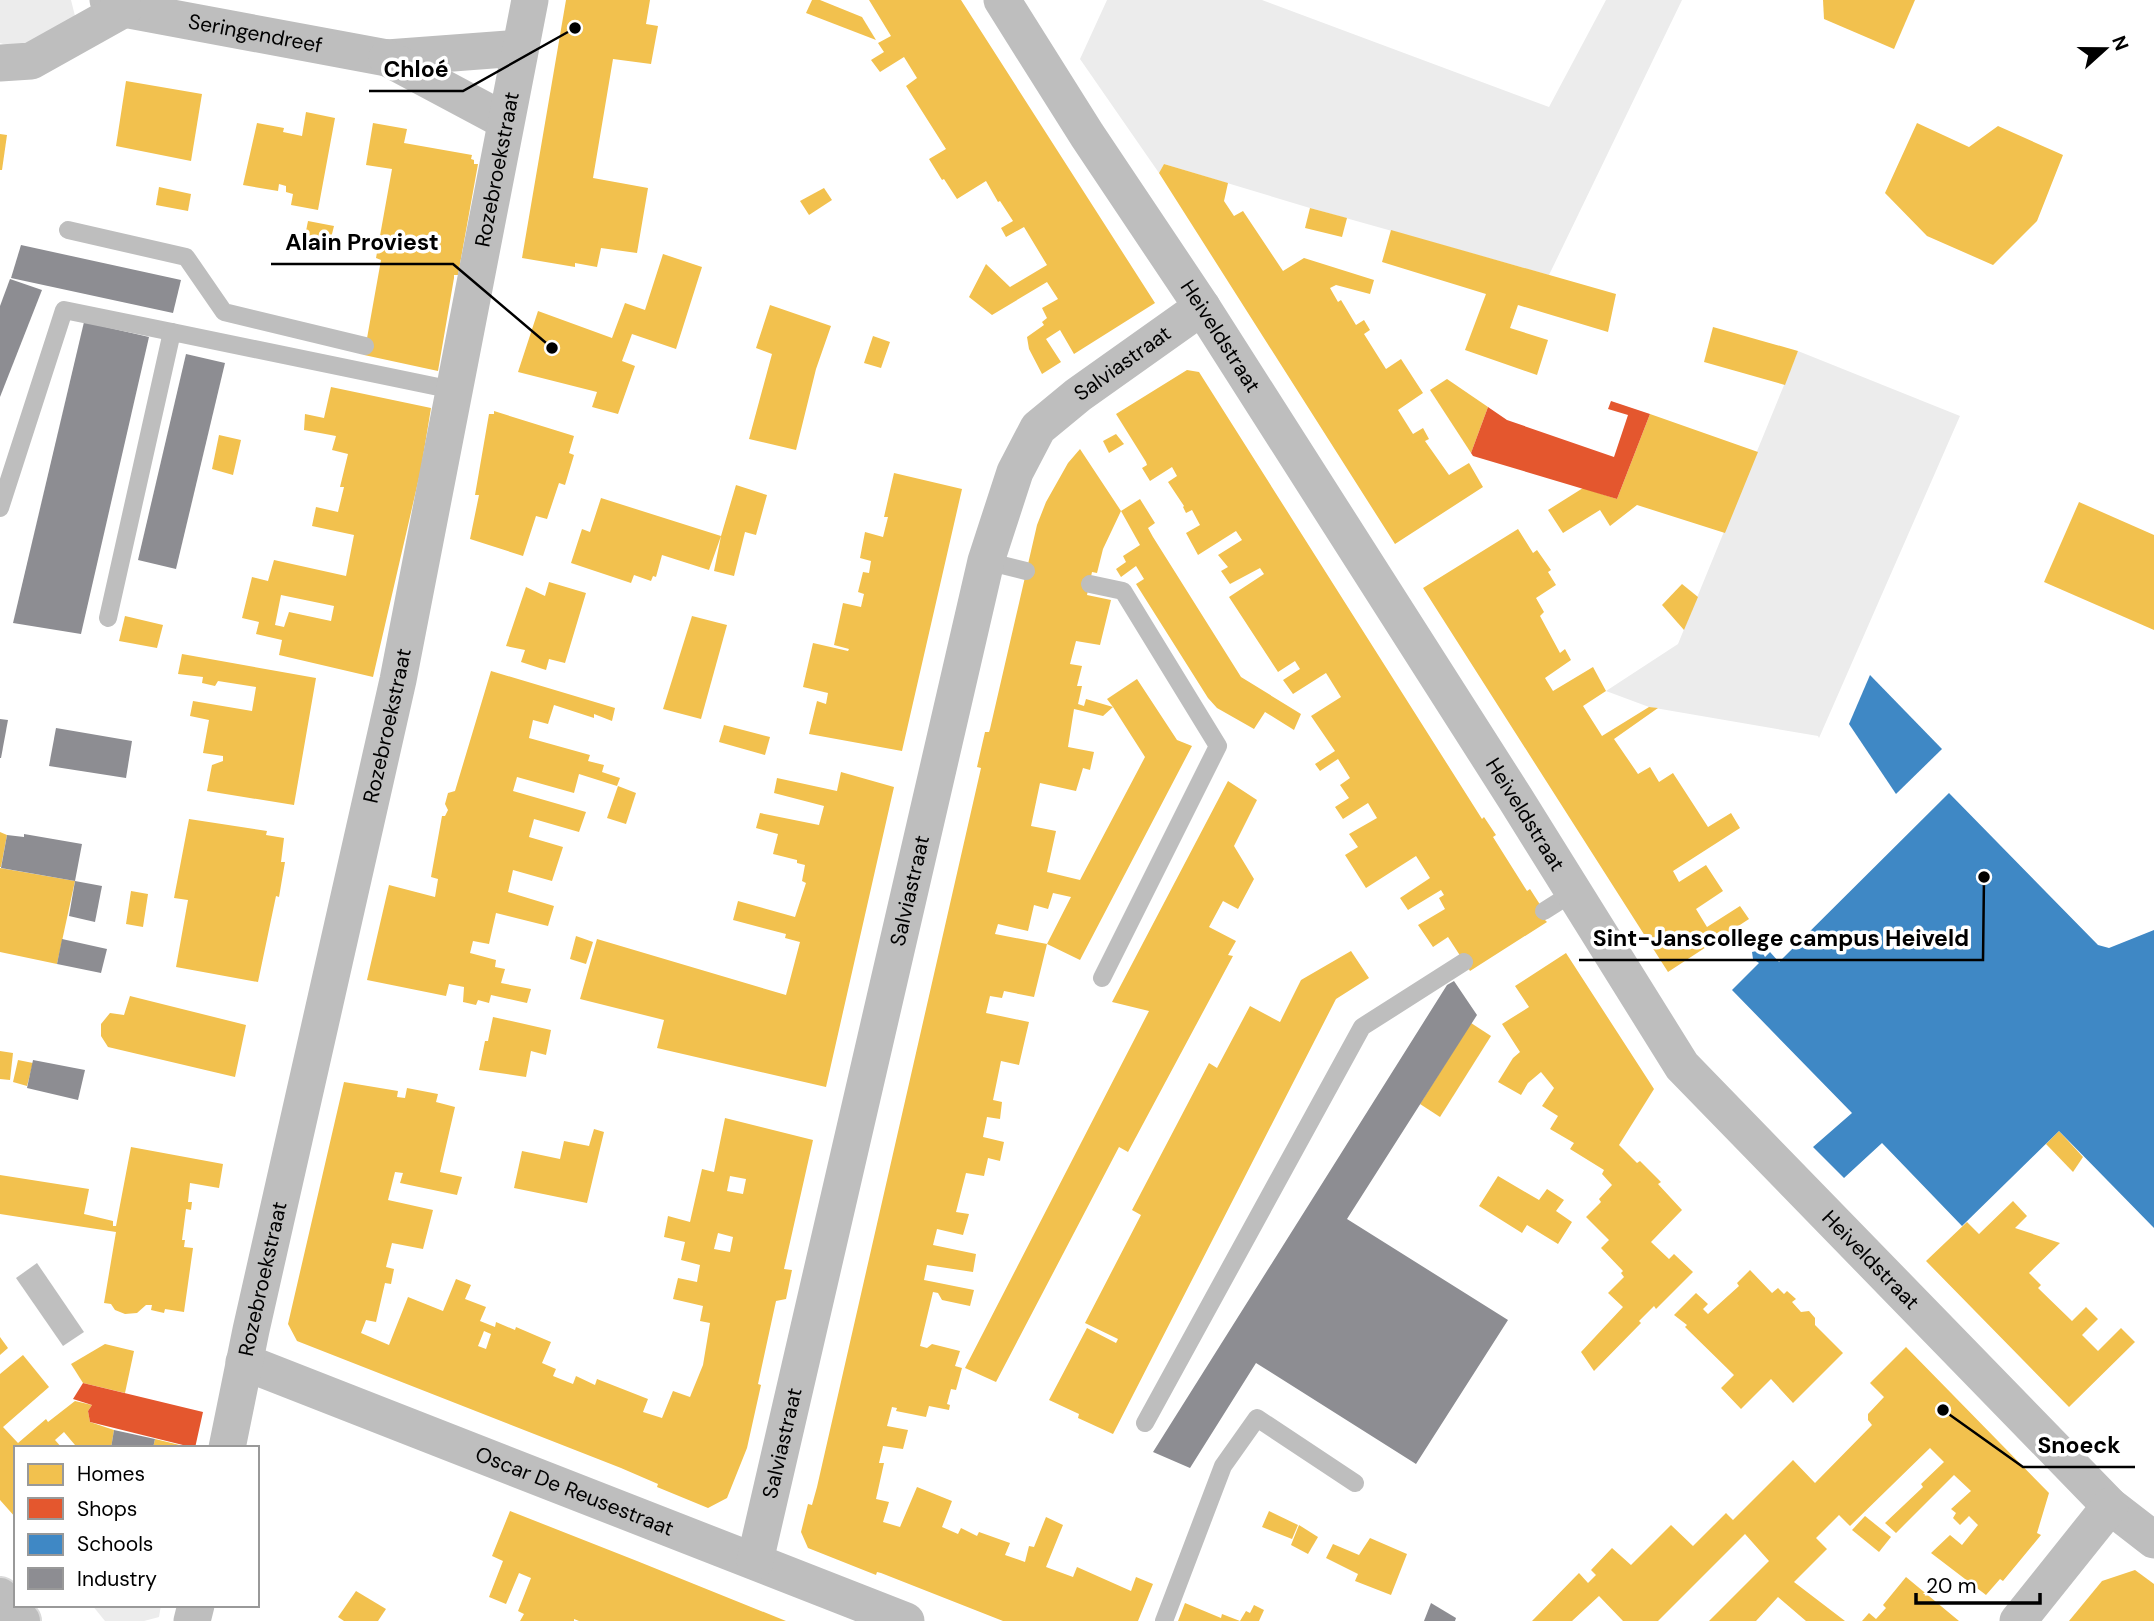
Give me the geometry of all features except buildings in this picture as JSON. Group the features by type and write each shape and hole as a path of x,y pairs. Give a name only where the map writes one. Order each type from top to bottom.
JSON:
{"main road":[{"path":"0,1597 21,1621"}],"street":[{"name":"Rozebroekstraat","path":"227,1446 398,680 450,371 530,0"},
{"name":"Heiveldstraat","path":"1002,0 1087,135 1202,307 1682,1066 2110,1506 2154,1540"},
{"name":"Seringendreef","path":"0,63 31,61 116,4 387,58 520,48"},
{"name":"Seringendreef","path":"387,58 505,121"},
{"name":"Salviastraat","path":"755,1561 986,561 1015,472 1038,428 1078,395 1202,307"},
{"name":"Oscar De Reusestraat","path":"244,1362 906,1621"},
{"path":"2018,1621 2110,1506"}],"lane":[{"path":"68,230 186,257 224,312 365,346"},
{"path":"0,508 64,310 172,332 450,371"},
{"path":"108,618 172,332"},
{"path":"986,561 1026,571"},
{"path":"1090,584 1124,592 1218,746 1102,978"},
{"path":"1544,911 1574,892"},
{"path":"1145,1423 1362,1027 1464,962"},
{"path":"1164,1621 1223,1466 1257,1418 1355,1483"}],"shaded area":[{"path":"0,0 71,0 75,16 72,23 37,40 9,45 0,43"},
{"path":"1107,0 1262,0 1549,107 1606,0 1682,0 1549,275 1164,164 1159,173 1080,59"},
{"path":"1798,351 1960,416 1819,738 1649,707 1606,691 1678,644"},
{"path":"37,1263 84,1332 63,1346 16,1278"},
{"path":"94,1607 161,1607 159,1617 144,1621 105,1621"}],"place":[{"name":"Chloé","path":"575,28"},
{"name":"Alain Proviest","path":"552,348"},
{"name":"Sint-Janscollege campus Heiveld","path":"1984,877"},
{"name":"Snoeck","path":"1943,1410"}]}
